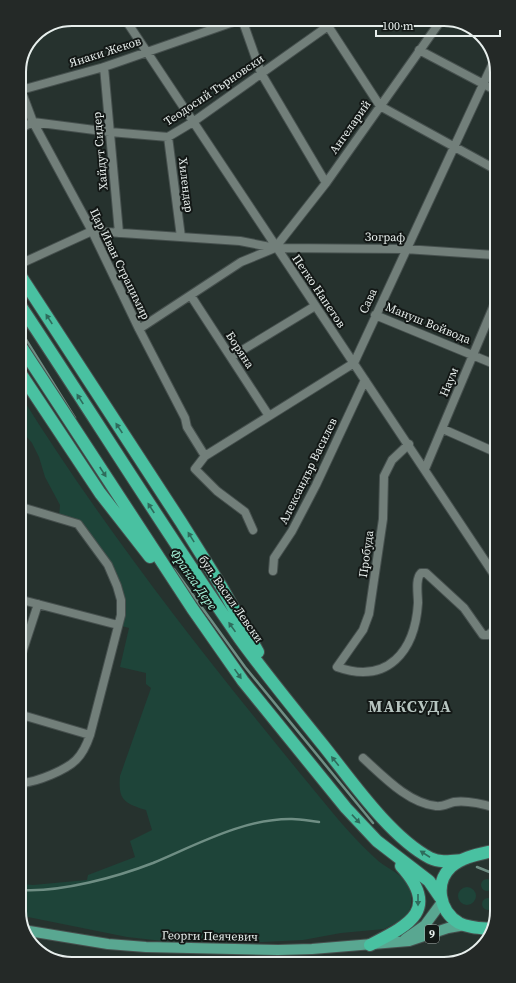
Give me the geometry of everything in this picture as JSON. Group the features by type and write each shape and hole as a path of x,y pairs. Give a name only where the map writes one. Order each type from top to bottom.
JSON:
{"highway":[{"path":"26,284 222,586 280,692"},
{"name":"бул. Васил Левски","path":"26,315 181,552 241,640 280,692 370,804 396,831 430,858 441,862 462,860"},
{"path":"26,355 192,608 264,708 330,790 383,846 414,882 419,897 419,904 415,916 406,925 370,945"},
{"path":"26,383 108,504 192,608"},
{"path":"383,846 429,881 441,899"},
{"name":"9","path":"487,928 465,926 454,920 441,899 443,878 451,867 462,860 490,852"}],"main road":[{"name":"Георги Пеячевич","path":"398,942 416,933 425,925 441,899"},
{"name":"Георги Пеячевич","path":"31,931 108,944 168,948 312,949 409,942 448,928 465,926"}],"street":[{"name":"Петко Напетов","path":"130,26 275,248 409,444 490,568"},
{"name":"Янаки Жеков","path":"26,89 104,67 222,26"},
{"path":"244,26 261,73 326,183"},
{"name":"Теодосий Търновски","path":"33,122 110,132 168,136 193,122 323,26"},
{"path":"330,26 380,106 490,166"},
{"name":"Ангеларий","path":"275,248 326,183 437,26"},
{"path":"419,50 490,87"},
{"name":"Хайдут Сидер","path":"104,67 119,233"},
{"name":"Сава","path":"354,363 405,249 490,70"},
{"name":"Цар Иван Страцимир","path":"26,103 33,122 92,231 139,330 185,418 187,427 205,456"},
{"path":"26,126 33,122"},
{"name":"Хилендар","path":"168,136 180,236"},
{"path":"26,261 92,231 180,236 240,242 275,248"},
{"path":"139,330 241,262 275,248"},
{"name":"Зограф","path":"275,248 405,249 490,255"},
{"name":"Боряна","path":"191,296 269,416"},
{"path":"231,357 315,306"},
{"name":"Mануш Войвода","path":"375,315 490,362"},
{"name":"Наум","path":"425,469 490,315"},
{"path":"254,530 245,512 217,490 195,469 205,456 354,363"},
{"name":"Александър Василев","path":"273,571 274,558 292,531 316,485 365,380"},
{"path":"443,429 490,450"},
{"name":"Прoбудa","path":"409,444 392,460 384,476 383,519 369,614 360,635 337,667 350,672 380,671 404,653 411,638 414,625 418,604 418,577 421,573 426,573 464,608 483,635 490,634"},
{"path":"26,508 78,524 108,565 121,600 121,615 90,735 85,747 76,760 39,780 26,782"},
{"path":"26,601 118,625"},
{"path":"26,641 38,604"},
{"path":"26,716 90,735"},
{"path":"363,758 390,781 415,799 437,806 455,802 480,803 490,806"}],"green space":[{"path":"26,404 56,451 131,557 250,712 358,842 375,858 403,878 409,886 411,900 407,917 384,929 341,933 303,940 263,942 163,941 127,937 27,917 26,884 87,880 88,875 135,857 130,841 152,830 146,810 132,805 124,799 120,790 120,776 151,688 146,684 146,673 120,667 129,628 118,625 117,586 78,524 59,518 60,505 45,477 39,457 32,443 26,436"},
{"path":"485,879 489,879 490,890 485,891 481,887 481,883"},
{"path":"467,887 473,890 476,896 473,902 467,905 461,902 458,896 461,890"},
{"path":"490,898 490,910 486,910 482,906 482,902"}],"waterway":[{"name":"Франга Дере","path":"26,340 75,418"},
{"name":"Франга Дере","path":"174,569 245,667 373,823"},
{"path":"26,890 55,889 106,878 153,863 221,834 256,823 292,819 319,822"},
{"name":"Франга Дере","path":"477,867 490,872"}],"district":[{"name":"МАКСУДА","path":"410,706"}]}
